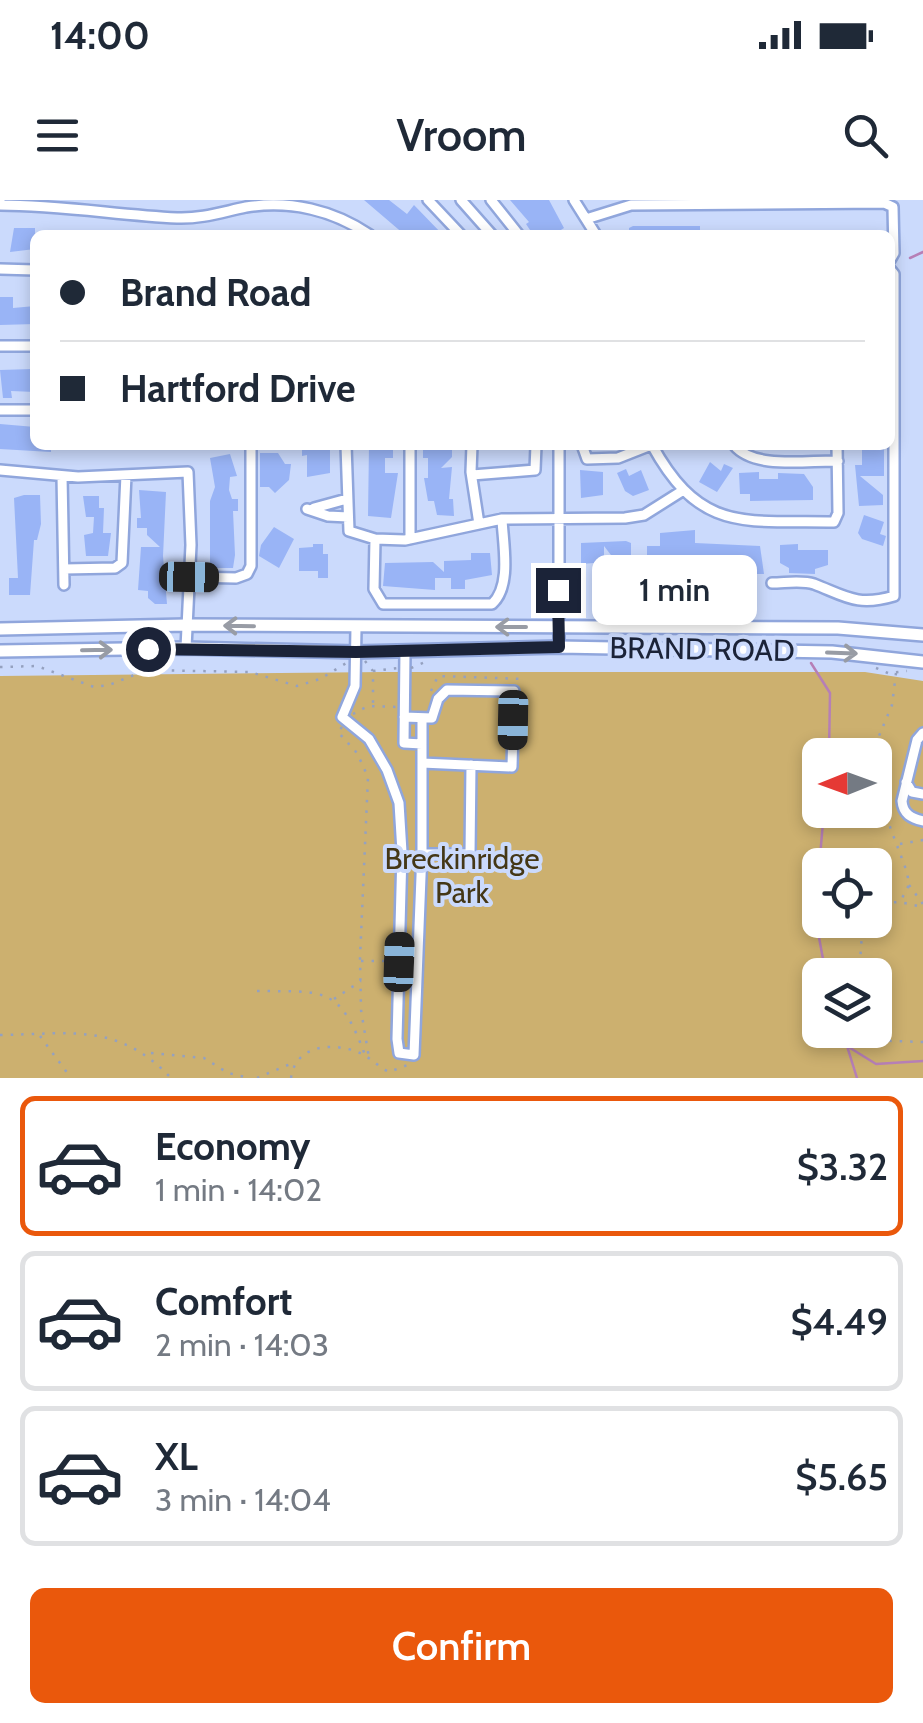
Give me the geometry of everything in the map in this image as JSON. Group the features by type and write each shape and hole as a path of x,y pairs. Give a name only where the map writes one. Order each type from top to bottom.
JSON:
{"main road":[{"name":"BRAND ROAD","path":"0,629 186,624 558,626 838,628 923,635"},
{"name":"BRAND ROAD","path":"0,651 186,648 357,658 404,651 559,647 846,652 923,662"}],"street":[{"path":"428,200 456,230"},
{"path":"460,200 487,230"},
{"path":"490,200 515,230"},
{"path":"574,200 593,230"},
{"path":"0,202 47,202 203,218 280,203 337,217 361,230"},
{"path":"586,219 631,205 890,203 892,230"},
{"path":"0,269 30,270"},
{"path":"0,346 30,346"},
{"path":"0,410 30,410"},
{"path":"189,577 243,576 252,566 251,450"},
{"path":"346,450 349,530 375,539 410,539 502,520 644,515 682,491"},
{"path":"410,450 410,539"},
{"path":"472,450 479,524"},
{"path":"472,475 536,470 536,450"},
{"path":"558,450 559,647"},
{"path":"584,450 587,459 618,458 639,450"},
{"path":"655,450 682,491 698,505 735,520 834,522 838,513 837,450"},
{"path":"738,450 760,460 838,461"},
{"path":"772,583 812,583 843,599 881,600 894,596 893,450"},
{"path":"0,470 62,476 188,472 186,648"},
{"path":"64,568 115,568 122,564 126,475"},
{"path":"62,476 64,585"},
{"path":"347,499 307,509 348,517"},
{"path":"375,539 374,589 383,604 492,604 500,597 503,581 502,520"},
{"path":"356,627 355,686 342,717 368,739 399,803 399,1053 414,1054 418,1036 422,718"},
{"path":"404,651 404,743 422,744"},
{"path":"404,712 432,718 438,698 447,690 514,691 512,767 422,763"},
{"path":"923,733 916,740 903,809 911,818 923,821"},
{"path":"422,854 470,854 471,765"},
{"path":"906,782 912,792 923,794"}],"path":[{"path":"0,667 36,666 94,687 146,670 250,672 297,686 320,679 357,658 373,671 398,668"},
{"path":"373,671 373,706"},
{"path":"878,738 892,705 896,673"},
{"path":"431,691 438,676 526,678"},
{"path":"367,1057 360,961 368,777 357,753 338,732 358,708 373,706 404,712"},
{"path":"892,827 910,885 923,905"},
{"path":"899,844 923,840"},
{"path":"900,902 910,885"},
{"path":"892,902 923,905"},
{"path":"360,961 399,962"},
{"path":"333,1000 360,982"},
{"path":"257,990 319,992 333,1000 346,1012 367,1057"},
{"path":"0,1035 100,1036 121,1040 148,1053 204,1058 228,1072 249,1078"},
{"path":"40,1035 72,1078"},
{"path":"892,1042 923,1042"},
{"path":"257,1078 320,1048 338,1048 367,1057 389,1072 412,1063"},
{"path":"148,1053 171,1078"},
{"path":"292,1078 297,1061"}],"green space":[{"name":"Breckinridge Park","path":"865,672 923,681 923,1078 0,1078 0,676"}],"building":[{"path":"364,200 389,200 407,214 414,205 438,230 399,230"},
{"path":"510,200 549,200 564,228 530,230 526,224 529,222"},
{"path":"700,226 700,230 629,230"},
{"path":"14,228 35,228 30,230 30,250 10,252"},
{"path":"0,297 13,297 13,308 30,306 30,324 0,325"},
{"path":"30,369 30,392 11,391 12,398 3,398 0,370"},
{"path":"0,424 30,427 30,450 51,452 0,449"},
{"path":"302,450 330,450 330,473 307,477 307,455 302,456"},
{"path":"369,450 393,450 393,458 385,458 385,473 398,473 391,518 368,516"},
{"path":"423,450 452,450 452,457 441,468 452,467 449,499 453,499 454,516 437,515 434,501 428,501 424,478 428,478 428,458 423,458"},
{"path":"862,450 884,450 884,476 860,476 883,495 883,505 859,506 855,465 862,465"},
{"path":"260,453 278,453 285,464 291,464 289,480 275,493 269,487 260,487"},
{"path":"230,454 237,476 230,477 229,490 232,499 238,499 238,511 233,511 233,568 210,568 210,501 215,487 210,458"},
{"path":"710,462 721,471 724,464 733,468 717,492 699,482"},
{"path":"626,469 629,476 641,470 649,490 633,496 625,491 617,473"},
{"path":"580,470 603,472 603,495 581,498"},
{"path":"759,472 759,479 778,479 778,473 804,474 813,487 813,500 750,501 750,494 740,494 739,473"},
{"path":"139,490 166,492 163,556 167,604 155,604 148,598 148,591 138,590 141,547 160,547 147,535 147,528 137,528 137,518 141,518"},
{"path":"40,495 41,524 34,540 30,595 9,595 9,578 18,578 14,498"},
{"path":"83,496 99,496 99,508 104,508 103,533 111,533 108,556 86,556 84,535 93,533 94,517 86,517"},
{"path":"864,515 884,522 880,534 886,536 883,546 862,539 858,533"},
{"path":"274,527 294,539 279,568 259,556 261,545"},
{"path":"695,530 695,543 760,546 764,574 754,574 754,564 743,570 740,560 723,560 723,571 707,571 707,561 686,562 686,556 670,556 668,570 647,567 647,546 660,546 660,533"},
{"path":"581,543 631,543 631,568 621,568 604,546 604,571 594,571 594,563 581,564"},
{"path":"323,544 323,554 328,554 328,578 318,578 318,571 299,571 299,548"},
{"path":"798,544 798,550 828,550 828,565 815,569 815,574 789,573 789,568 780,563 780,545"},
{"path":"471,553 490,553 492,575 465,580 465,589 451,589 451,578 435,578 435,590 383,586 385,563 433,562 444,572 444,561 471,560"}],"waterway":[{"path":"910,258 923,252"},
{"path":"811,663 830,693 829,738"},
{"path":"822,828 815,916 823,958"},
{"path":"848,1048 857,1078"},
{"path":"850,1048 876,1064 923,1061"}],"route":[{"path":"148,649 356,652 559,647 558,590"}]}
